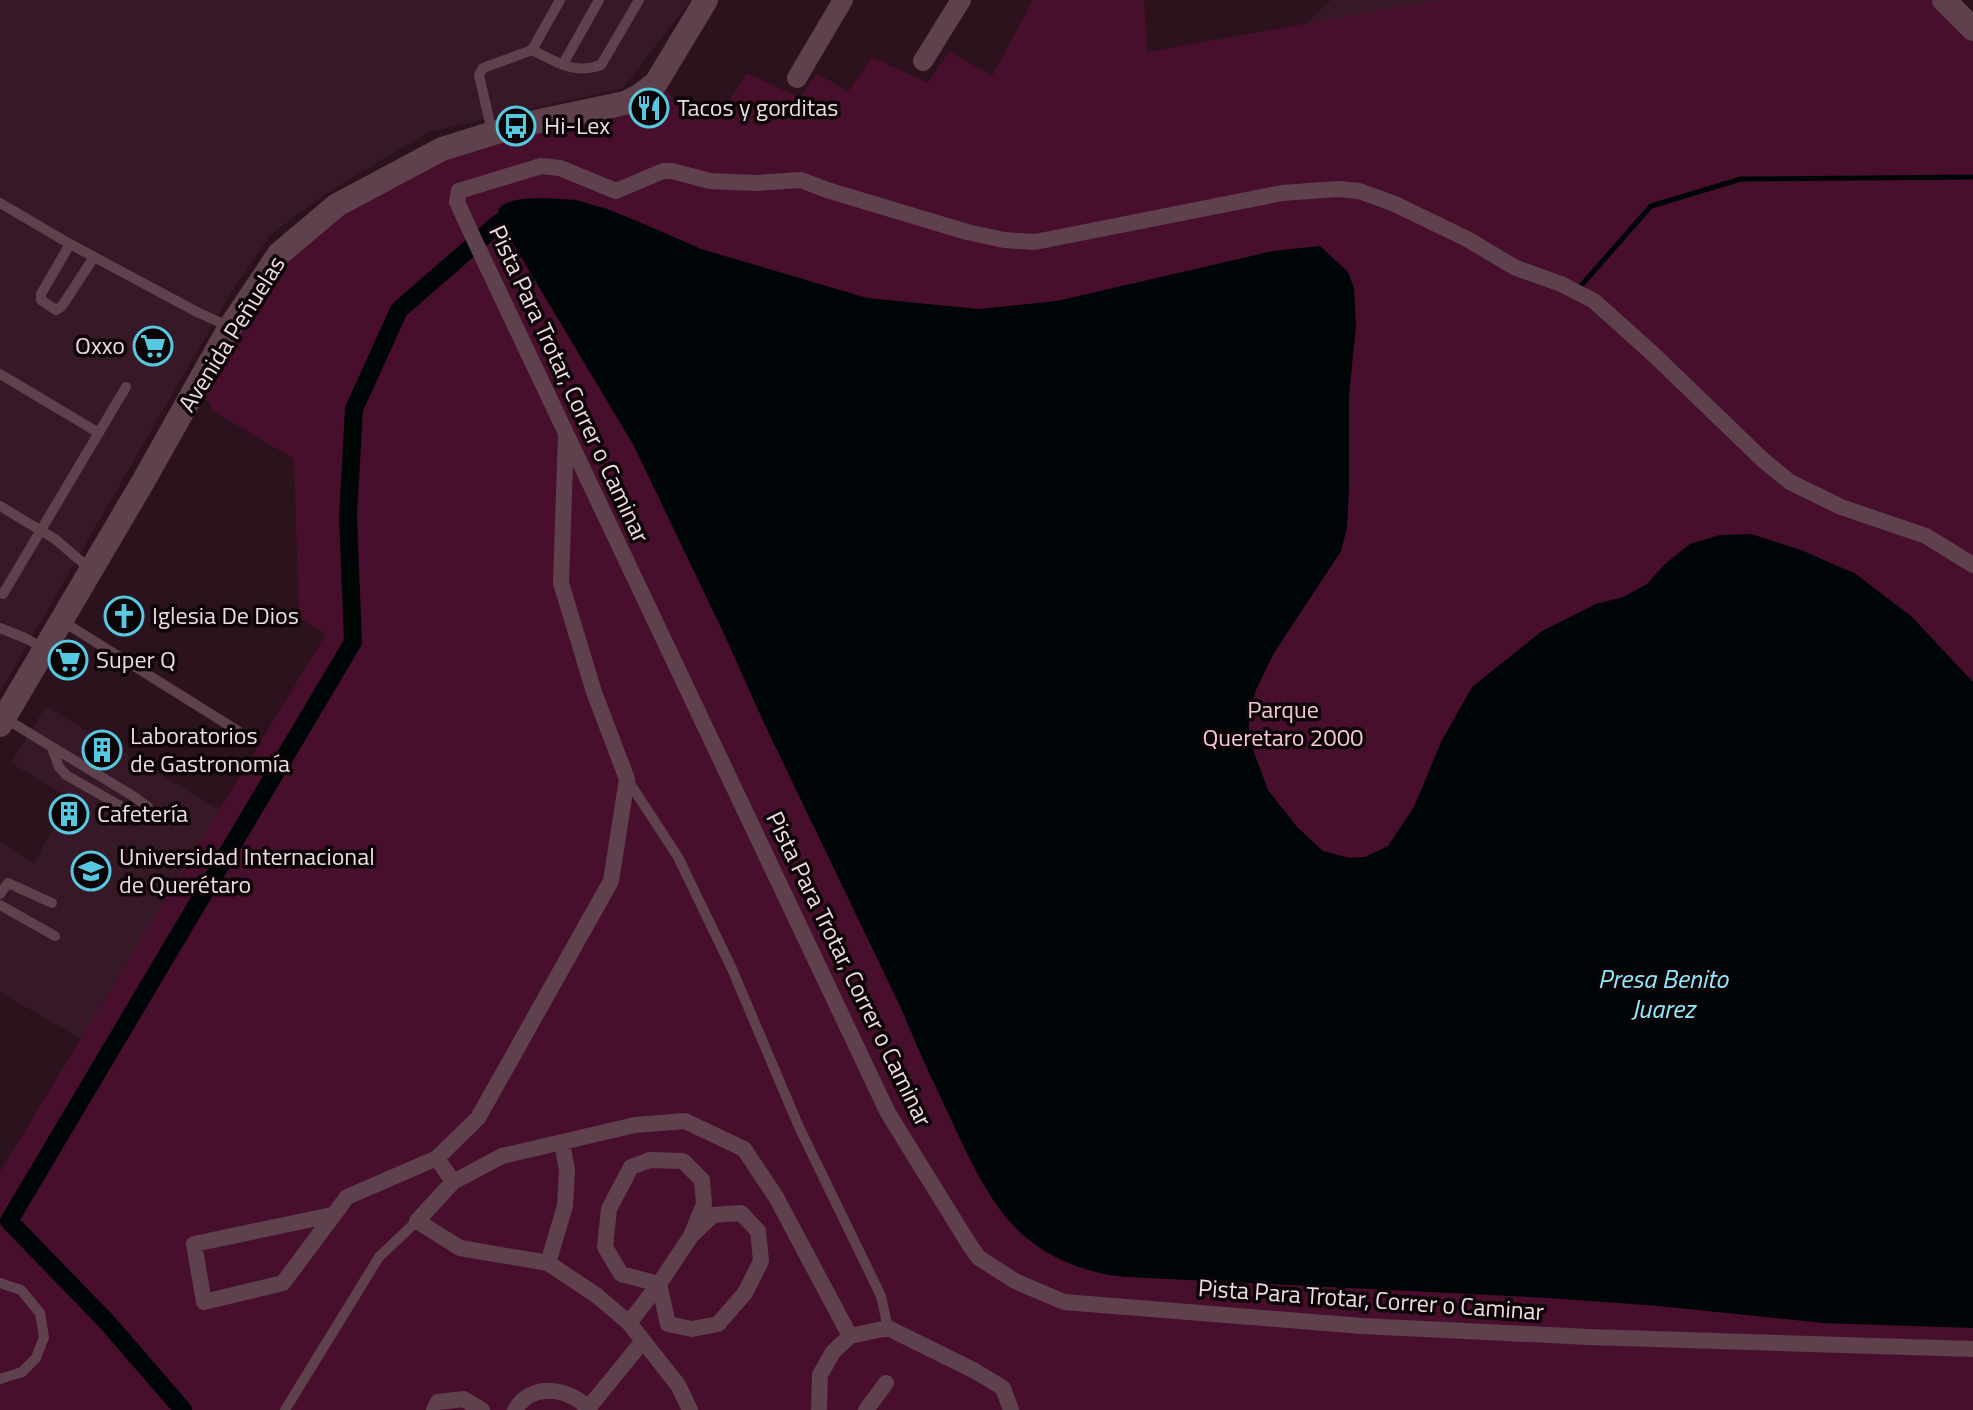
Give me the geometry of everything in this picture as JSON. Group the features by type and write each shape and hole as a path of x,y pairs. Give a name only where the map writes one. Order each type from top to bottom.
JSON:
{"street":[{"name":"Avenida Peñuelas","path":"2,722 230,327 279,254 337,205 442,149 492,132 625,103 639,96 656,83 706,0"},
{"path":"797,78 843,0"},
{"path":"923,61 961,0"},
{"path":"1944,0 1973,29"},
{"name":"Pista Para Trotar, Correr o Caminar","path":"1973,565 1926,536 1841,507 1790,482 1594,301 1561,284 1516,268 1467,239 1395,204 1359,191 1338,189 1282,193 1035,242 1004,240 967,232 801,180 756,183 710,181 669,170 620,191 560,168 541,166 459,191 457,196 457,202 888,1113 979,1258 1015,1281 1064,1302 1408,1329 1973,1349"},
{"path":"332,1215 194,1244 204,1302 283,1283 347,1197 437,1158 478,1118 611,881 627,779 594,692 561,583 566,432"},
{"path":"690,1410 678,1385 629,1323 596,1295 548,1263 460,1248 417,1221 453,1182 502,1156 635,1125 685,1121 744,1149 776,1197 850,1336"},
{"path":"548,1263 565,1206 567,1170 562,1143"},
{"path":"437,1158 453,1182"},
{"path":"629,1323 659,1284 691,1236 704,1204 702,1180 683,1161 650,1160 631,1167 609,1209 605,1247 621,1274 659,1284"},
{"path":"659,1284 668,1324 692,1329 718,1324 745,1293 761,1261 758,1231 741,1213 713,1215 691,1236"},
{"path":"819,1410 820,1375 833,1352 850,1336 888,1328 1003,1388 1011,1410"},
{"path":"515,1410 521,1400 545,1389 570,1394 590,1409 643,1341"},
{"path":"866,1410 886,1383"},
{"path":"434,1410 438,1402 464,1399 482,1410"}],"lane":[{"path":"492,132 479,75 483,68 532,50 560,0"},
{"path":"563,64 599,0"},
{"path":"532,50 576,70 601,65 639,0"},
{"path":"0,203 94,257 230,327"},
{"path":"70,244 41,294 41,300 56,310 62,306 94,257"},
{"path":"0,374 99,433"},
{"path":"3,594 126,387"},
{"path":"0,506 55,539 91,570"},
{"path":"62,619 238,731"},
{"path":"0,628 45,649"},
{"path":"2,722 52,748 147,806 144,816 140,817 66,775 59,767 52,748"},
{"path":"627,779 678,857 732,969 799,1127 881,1296 888,1328"},
{"path":"0,894 4,882 52,903"},
{"path":"0,905 55,936"},
{"path":"285,1410 379,1257 417,1221"},
{"path":"0,1283 21,1290 40,1313 44,1337 36,1358 22,1372 0,1379"}],"shaded area":[{"path":"0,0 691,0 623,88 429,132 333,189 271,234 229,296 0,692"},
{"path":"1331,0 1493,0 1295,33"},
{"name":"Universidad Internacional de Querétaro","path":"46,706 220,810 81,1039 0,992 0,842 34,863 70,798 11,763"}],"green space":[{"name":"Parque Queretaro 2000","path":"1033,0 1144,0 1147,52 1439,0 1942,0 1973,31 1973,1410 0,1410 0,1172 326,634 299,618 294,459 210,409 212,404 193,393 227,325 338,205 442,149 656,83 675,99 718,118 747,73 800,98 817,73 848,92 872,57 928,83 949,51 992,76"}],"water":[{"name":"Presa Benito Juarez","path":"543,198 576,200 607,209 701,249 867,298 978,309 1057,301 1273,251 1320,246 1348,272 1354,288 1356,325 1349,396 1347,528 1341,551 1274,653 1256,690 1249,715 1249,739 1268,790 1297,827 1323,851 1349,858 1365,857 1388,846 1414,807 1441,742 1472,687 1542,631 1596,604 1623,597 1647,584 1690,544 1720,535 1751,534 1801,550 1856,574 1912,617 1973,682 1973,1328 1823,1323 1549,1298 1118,1276 1070,1264 1025,1237 993,1199 967,1153 634,446 500,222 498,210 507,203"}],"waterway":[{"path":"1579,288 1651,206 1741,179 1973,177"},
{"path":"183,1410 106,1321 9,1221 353,642 348,517 354,409 399,310 500,222"}],"place":[{"name":"Tacos y gorditas","path":"649,108"},
{"name":"Hi-Lex","path":"516,126"},
{"name":"Oxxo","path":"153,346"},
{"name":"Iglesia De Dios","path":"124,616"},
{"name":"Super Q","path":"68,660"},
{"name":"Laboratorios de Gastronomía","path":"102,750"},
{"name":"Cafetería","path":"69,814"},
{"name":"Universidad Internacional de Querétaro","path":"91,871"}]}
